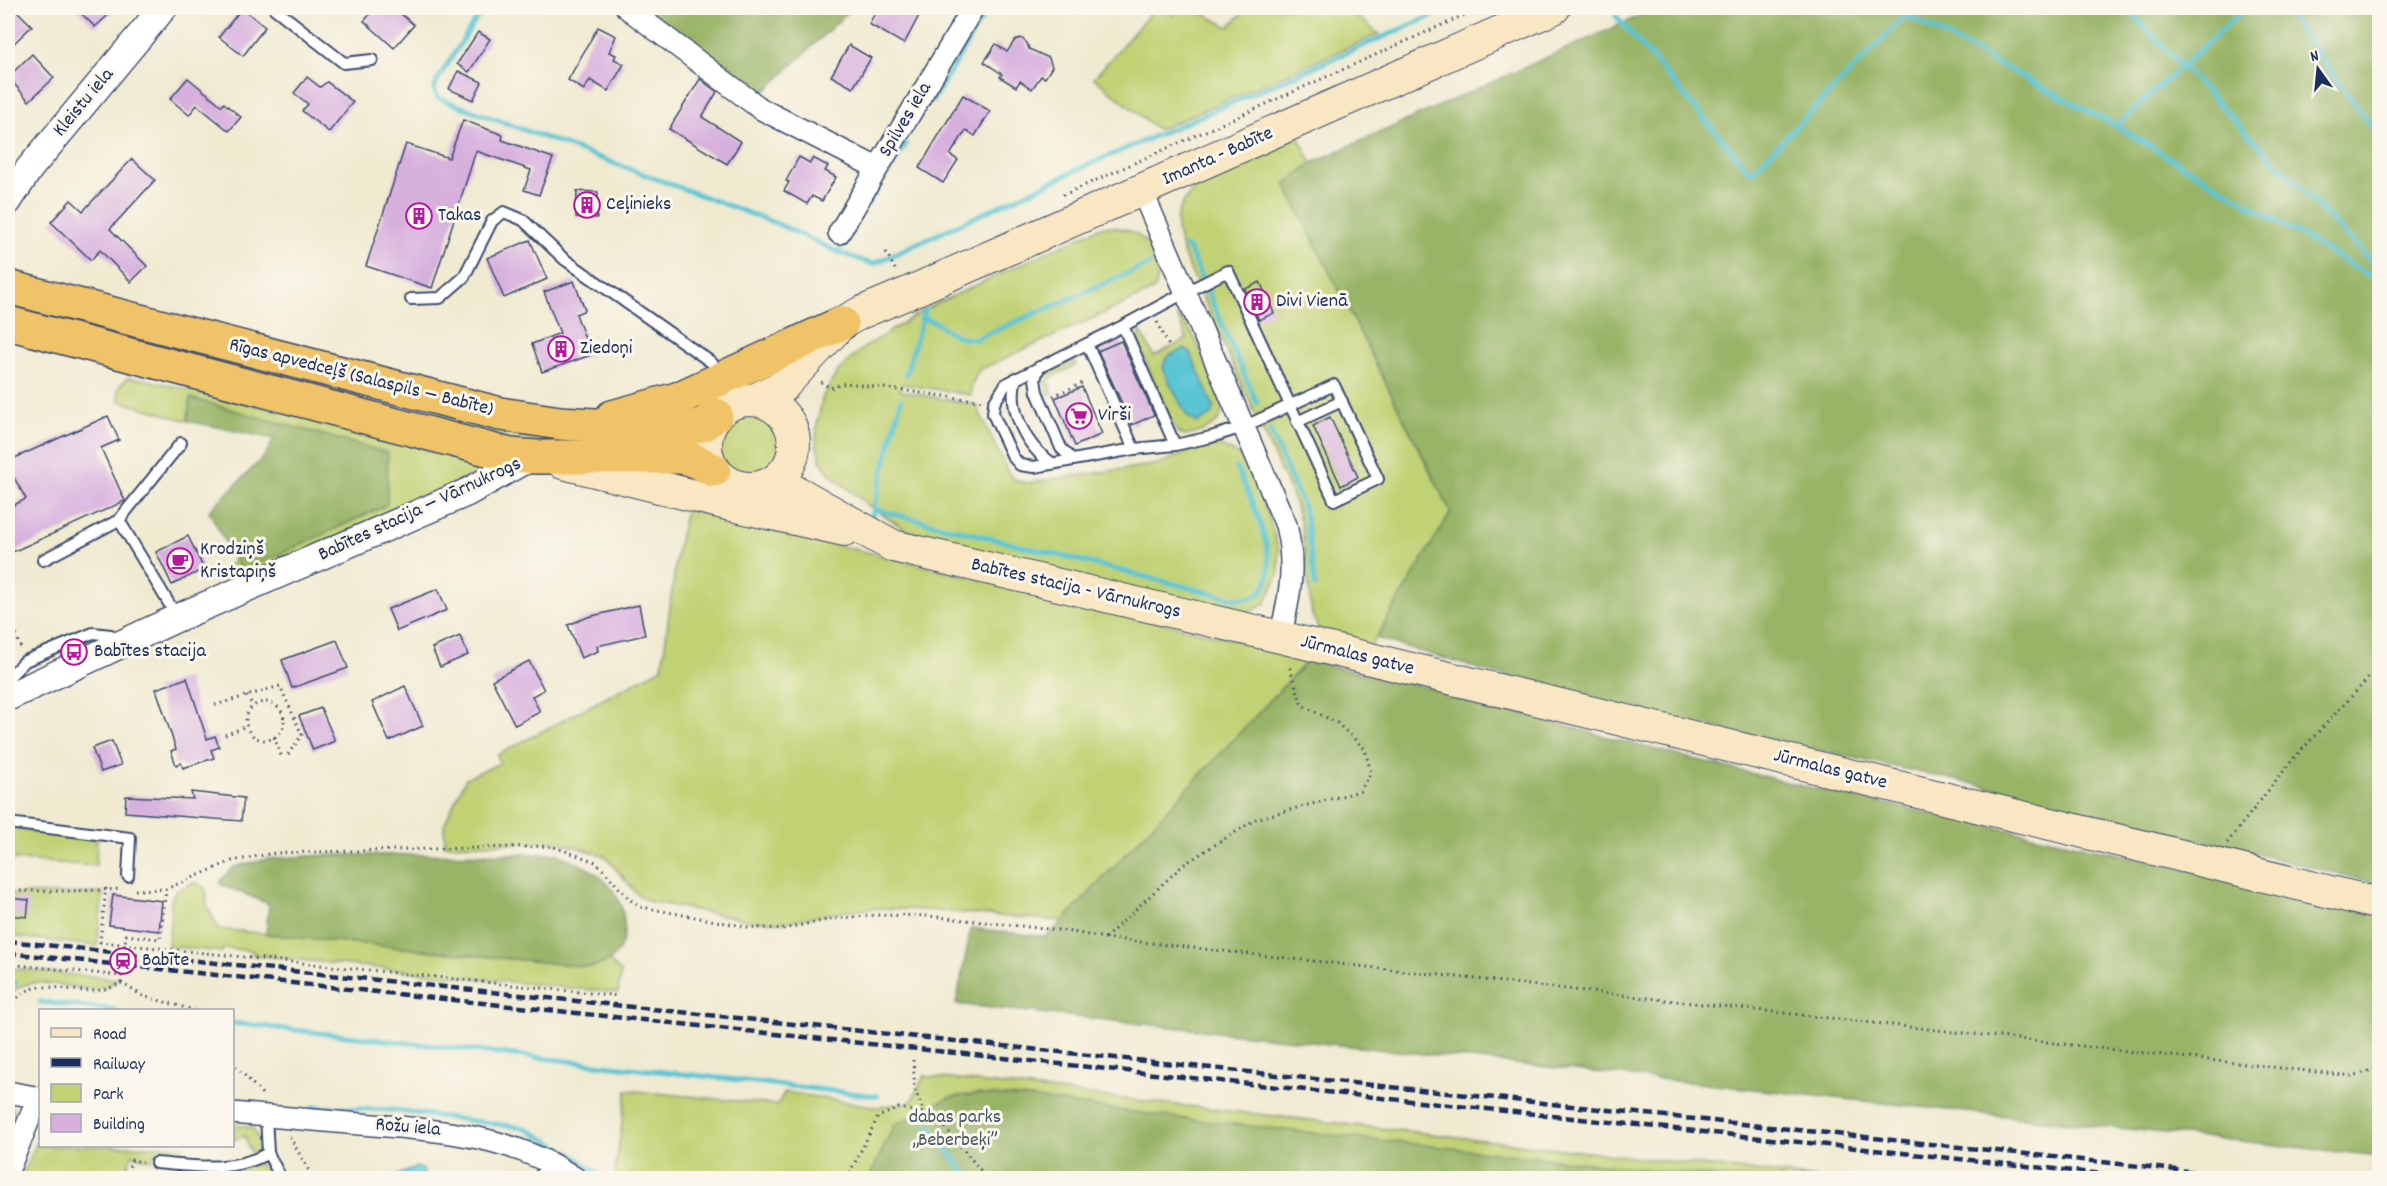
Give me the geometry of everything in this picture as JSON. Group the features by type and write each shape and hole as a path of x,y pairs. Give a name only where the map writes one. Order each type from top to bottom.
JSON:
{"highway":[{"name":"Rīgas apvedceļš (Salaspils — Babīte)","path":"8,287 500,414 560,423 682,430 704,424 716,415"},
{"name":"Rīgas apvedceļš (Salaspils — Babīte)","path":"8,323 510,455 679,457 691,459 714,470"},
{"path":"560,423 589,421 647,409 677,399 842,323"}],"main road":[{"name":"Imanta - Babīte","path":"753,400 783,386 842,323 860,313 884,290 1142,191 1554,8"},
{"name":"Imanta - Babīte","path":"793,439 801,398 884,290"},
{"path":"753,400 764,402 782,413 793,439 791,460 777,480 766,485 742,488 722,478 714,470 708,459 706,436 716,415 733,403 753,400"},
{"name":"Babītes stacija - Vārnukrogs","path":"793,439 801,466 809,476 844,503 874,537"},
{"path":"537,457 727,504 874,537"},
{"name":"Babītes stacija - Vārnukrogs","path":"766,485 796,492 893,546 1280,637"},
{"name":"Jūrmalas gatve","path":"1280,637 2379,904"}],"street":[{"name":"Kleistu iela","path":"8,201 29,169 163,8"},
{"path":"627,8 761,109 877,168"},
{"name":"Spilves iela","path":"839,232 973,8"},
{"path":"1142,191 1287,525 1292,549 1291,582 1280,637"},
{"name":"Babītes stacija — Vārnukrogs","path":"8,697 177,618 468,492 515,465 537,457"},
{"path":"8,1092 39,1098 8,1171"},
{"name":"Rožu iela","path":"234,1113 461,1133 517,1148 544,1170 575,1179"}],"lane":[{"path":"274,8 344,63 372,60"},
{"path":"411,299 440,298 464,277 492,221 504,212 524,220 564,259 711,362 725,378"},
{"path":"1186,292 1006,384 994,403 993,414 1013,458 1020,465 1034,467 1134,449 1175,445 1243,427 1290,406 1334,385 1378,479 1334,500 1297,422 1290,406 1228,272 1186,292"},
{"path":"1123,326 1175,445"},
{"path":"1087,344 1134,449"},
{"path":"1039,367 1035,379 1041,400 1061,448 1073,460"},
{"path":"1016,378 1013,390 1017,416 1032,447 1052,463"},
{"path":"1297,422 1342,401"},
{"path":"43,560 119,520 180,443"},
{"path":"119,520 177,618"},
{"path":"8,678 26,661 93,633 111,635 121,645"},
{"path":"8,687 8,697"},
{"path":"8,823 130,838 128,876"},
{"path":"272,1116 267,1153 281,1179"},
{"path":"156,1163 213,1168 258,1159 267,1153"}],"path":[{"path":"1057,198 1480,8"},
{"path":"886,252 891,261"},
{"path":"884,290 896,270"},
{"path":"1151,310 1170,348"},
{"path":"815,379 830,388 846,383 994,403"},
{"path":"1041,400 1085,382"},
{"path":"8,612 26,661"},
{"path":"1105,938 1183,865 1256,819 1360,791 1371,773 1365,749 1337,723 1302,705 1280,637"},
{"path":"2211,863 2293,759 2379,666"},
{"path":"215,705 280,686 302,735 284,757 274,737"},
{"path":"247,696 253,706"},
{"path":"266,702 279,708 284,720 283,727 274,737 261,739 250,732 247,726 247,715 253,706 266,702"},
{"path":"225,735 247,726"},
{"path":"121,983 126,935 160,939 166,889 232,861 275,852 551,846 596,862 629,899 640,907 748,927 782,929 832,919 877,915 929,916 1066,931 1105,938 2352,1076 2379,1068"},
{"path":"8,891 72,891 106,888 100,942 618,996"},
{"path":"8,964 122,976"},
{"path":"8,1010 20,996 32,987 45,986 88,991 102,990 121,983"},
{"path":"121,983 142,996 188,1009"},
{"path":"913,1060 915,1089 924,1112"},
{"path":"234,1064 263,1096 272,1116 313,1179"},
{"path":"847,1179 878,1117 899,1108 935,1115 987,1179"},
{"path":"125,1179 132,1160 156,1163"}],"green space":[{"path":"645,8 852,8 761,95"},
{"path":"1155,8 1173,15 1178,8 1192,8 1229,27 1247,8 1347,8 1379,34 1158,130 1094,78"},
{"path":"1657,8 2379,8 2379,884 1983,786 1657,715 1486,671 1376,638 1451,512 1285,184 1312,163"},
{"path":"1298,136 1312,163 1285,184 1451,513 1369,649 1320,631 1312,615 1302,529 1295,503 1185,258 1178,236 1179,211 1198,185"},
{"path":"1103,226 1116,227 1138,236 1153,251 1158,274 1156,287 1146,294 979,370 971,386 971,395 902,384 901,391 976,405 1009,474 1014,479 1025,483 1159,464 1192,450 1218,445 1240,455 1250,468 1279,550 1279,573 1265,604 1251,611 1233,613 1008,561 908,531 870,507 831,475 821,462 816,443 817,423 823,396 838,371 862,349 925,309"},
{"path":"32,306 359,393 357,401 30,317"},
{"path":"1177,316 1184,322 1198,344 1223,408 1218,420 1210,428 1186,436 1178,433 1172,423 1141,350 1139,338 1140,330 1154,356 1187,339"},
{"path":"1074,360 1076,365 1050,378 1053,393 1048,395 1044,380 1047,373"},
{"path":"127,378 143,379 314,419 470,461 476,464 479,471 232,584 225,580 224,574 229,565 235,560 241,572 388,453 190,398 188,421 119,401 118,388"},
{"path":"190,398 388,453 387,505 241,572 209,511 264,457 274,439 188,421"},
{"path":"750,407 771,413 781,423 787,444 781,465 771,475 750,481 729,475 719,465 713,444 719,423 729,413"},
{"path":"439,412 679,438 534,444 431,422"},
{"path":"686,509 1310,658 1063,921 877,908 785,922 752,921 648,901 637,894 605,856 556,842 445,845 444,825 466,778 500,763 497,755 662,668 677,552"},
{"path":"1310,658 1331,666 1447,692 1625,742 1794,784 2175,866 2379,915 2379,1156 956,1004 971,928 1046,937"},
{"path":"8,828 97,839 96,866 8,859"},
{"path":"557,854 594,872 607,883 617,897 623,917 624,936 616,954 607,962 591,967 266,934 269,904 220,884 234,867 267,859 325,855"},
{"path":"197,883 206,890 207,906 219,929 591,967 609,961 621,972 618,993 253,955 253,951 223,948 222,952 168,946 172,896 176,891"},
{"path":"103,893 97,946 8,936 8,894"},
{"path":"8,968 117,979 107,987 94,989 45,983 30,984 18,988 8,999"},
{"name":"dabas parks „Beberbeķi”","path":"924,1076 1816,1178 872,1178 894,1125 869,1178 614,1178 627,1090 777,1105 785,1092 877,1107 911,1102"},
{"name":"dabas parks „Beberbeķi”","path":"977,1094 1032,1098 1178,1118 1727,1178 869,1178 894,1125 950,1097"},
{"path":"8,1106 14,1109 18,1120 8,1147"},
{"path":"234,1124 253,1128 261,1144 257,1152 251,1153 245,1136 234,1140"},
{"path":"39,1138 39,1147 184,1147 178,1159 155,1151 152,1160 132,1155 123,1178 20,1178"},
{"path":"258,1164 266,1167 272,1178 216,1178"},
{"path":"165,1167 193,1178 170,1178 161,1175"}],"water":[{"path":"1184,349 1190,352 1214,407 1213,414 1197,423 1187,416 1163,370 1167,358"},
{"path":"416,1167 424,1171 423,1178 392,1178"}],"building":[{"path":"8,8 14,8 32,26 8,49"},
{"path":"76,8 116,8 95,27"},
{"path":"242,8 265,27 243,56 219,37"},
{"path":"376,8 394,8 414,25 394,48 364,21"},
{"path":"878,8 923,8 904,44 869,24"},
{"path":"598,27 616,36 609,52 616,55 614,59 624,64 608,91 590,80 584,90 568,80"},
{"path":"478,32 490,39 469,72 457,64"},
{"path":"1021,38 1027,43 1029,49 1049,58 1052,67 1045,78 1041,76 1032,89 1020,81 1016,87 1000,77 1002,74 984,62 996,44 1007,52 1015,40"},
{"path":"849,45 871,58 853,88 831,76"},
{"path":"32,54 54,78 29,101 8,77"},
{"path":"458,71 482,82 473,100 449,89"},
{"path":"307,77 320,87 327,82 353,102 329,132 302,111 308,104 294,93"},
{"path":"188,78 222,106 224,103 241,117 229,131 197,105 189,115 170,99"},
{"path":"700,79 717,92 702,117 741,142 727,164 669,129"},
{"path":"963,95 990,111 975,136 966,130 950,155 958,160 943,183 919,168"},
{"name":"Takas","path":"463,120 503,135 502,140 553,158 539,195 524,190 531,170 476,151 432,288 366,266 406,144 449,158"},
{"path":"799,157 810,163 813,158 828,166 825,171 836,177 822,201 812,196 807,204 784,191 789,182 786,181"},
{"path":"132,159 155,180 110,229 147,266 131,282 100,250 91,260 51,222 71,200 83,211"},
{"name":"Ceļinieks","path":"577,191 598,192 597,218 576,217"},
{"path":"530,240 547,279 504,298 487,258"},
{"path":"574,281 585,310 576,314 591,355 542,372 532,344 560,333 544,292"},
{"name":"Divi Vienā","path":"1260,282 1274,313 1259,320 1245,289"},
{"path":"1121,341 1154,415 1132,425 1098,351"},
{"name":"Virši","path":"1082,387 1102,434 1075,446 1055,398"},
{"path":"108,416 119,440 101,448 125,501 8,554 8,508 26,499 8,467 8,461"},
{"path":"1330,417 1358,477 1341,486 1313,426"},
{"name":"Krodziņš Kristapiņš","path":"188,536 204,569 172,585 156,552"},
{"path":"438,589 447,610 397,631 388,609"},
{"path":"639,605 645,635 597,646 598,651 581,658 568,625 588,617"},
{"path":"460,636 468,655 440,667 432,648"},
{"path":"337,640 348,668 292,688 282,660"},
{"path":"529,661 544,690 532,696 540,712 515,725 492,680"},
{"path":"187,678 207,739 215,736 219,747 211,750 214,758 183,768 181,763 176,765 171,751 176,749 156,689"},
{"path":"405,686 423,726 389,741 372,702"},
{"path":"321,708 335,741 313,750 299,716"},
{"path":"112,741 121,765 101,772 92,748"},
{"path":"191,792 244,798 241,821 125,812 126,796 193,799"},
{"name":"Babīte","path":"113,895 162,901 159,931 109,925"},
{"path":"8,898 29,900 27,917 8,915"}],"waterway":[{"path":"483,8 438,79 434,89 438,98 778,224 838,252 873,264 1079,169 1450,8"},
{"path":"933,100 988,8"},
{"path":"2126,8 2380,270"},
{"path":"2116,126 2246,8"},
{"path":"2284,8 2380,138"},
{"path":"1616,16 1751,173 1906,15 2116,126 2380,282"},
{"path":"888,173 906,144"},
{"path":"869,203 878,189"},
{"path":"838,252 848,236"},
{"path":"1186,247 1189,249 1257,403"},
{"path":"921,318 928,319 959,337 976,339 1150,264"},
{"path":"906,374 925,309"},
{"path":"871,520 901,400"},
{"path":"1270,431 1302,503 1315,586"},
{"path":"874,509 1223,596 1247,598 1264,588 1268,574 1268,556 1257,515 1236,468"},
{"path":"8,983 16,983"},
{"path":"40,1002 106,1009"},
{"path":"234,1023 878,1096"},
{"path":"313,1107 393,1110 525,1128 571,1154 604,1178"},
{"path":"929,1126 969,1178"}],"railway":[{"path":"8,941 2253,1178"},
{"path":"8,953 2140,1178"}],"place":[{"name":"Ceļinieks","path":"587,205"},
{"name":"Takas","path":"419,216"},
{"name":"Divi Vienā","path":"1257,302"},
{"name":"Ziedoņi","path":"561,349"},
{"name":"Virši","path":"1079,416"},
{"name":"Krodziņš Kristapiņš","path":"180,561"},
{"name":"Babītes stacija","path":"74,652"},
{"name":"Babīte","path":"123,961"}]}
